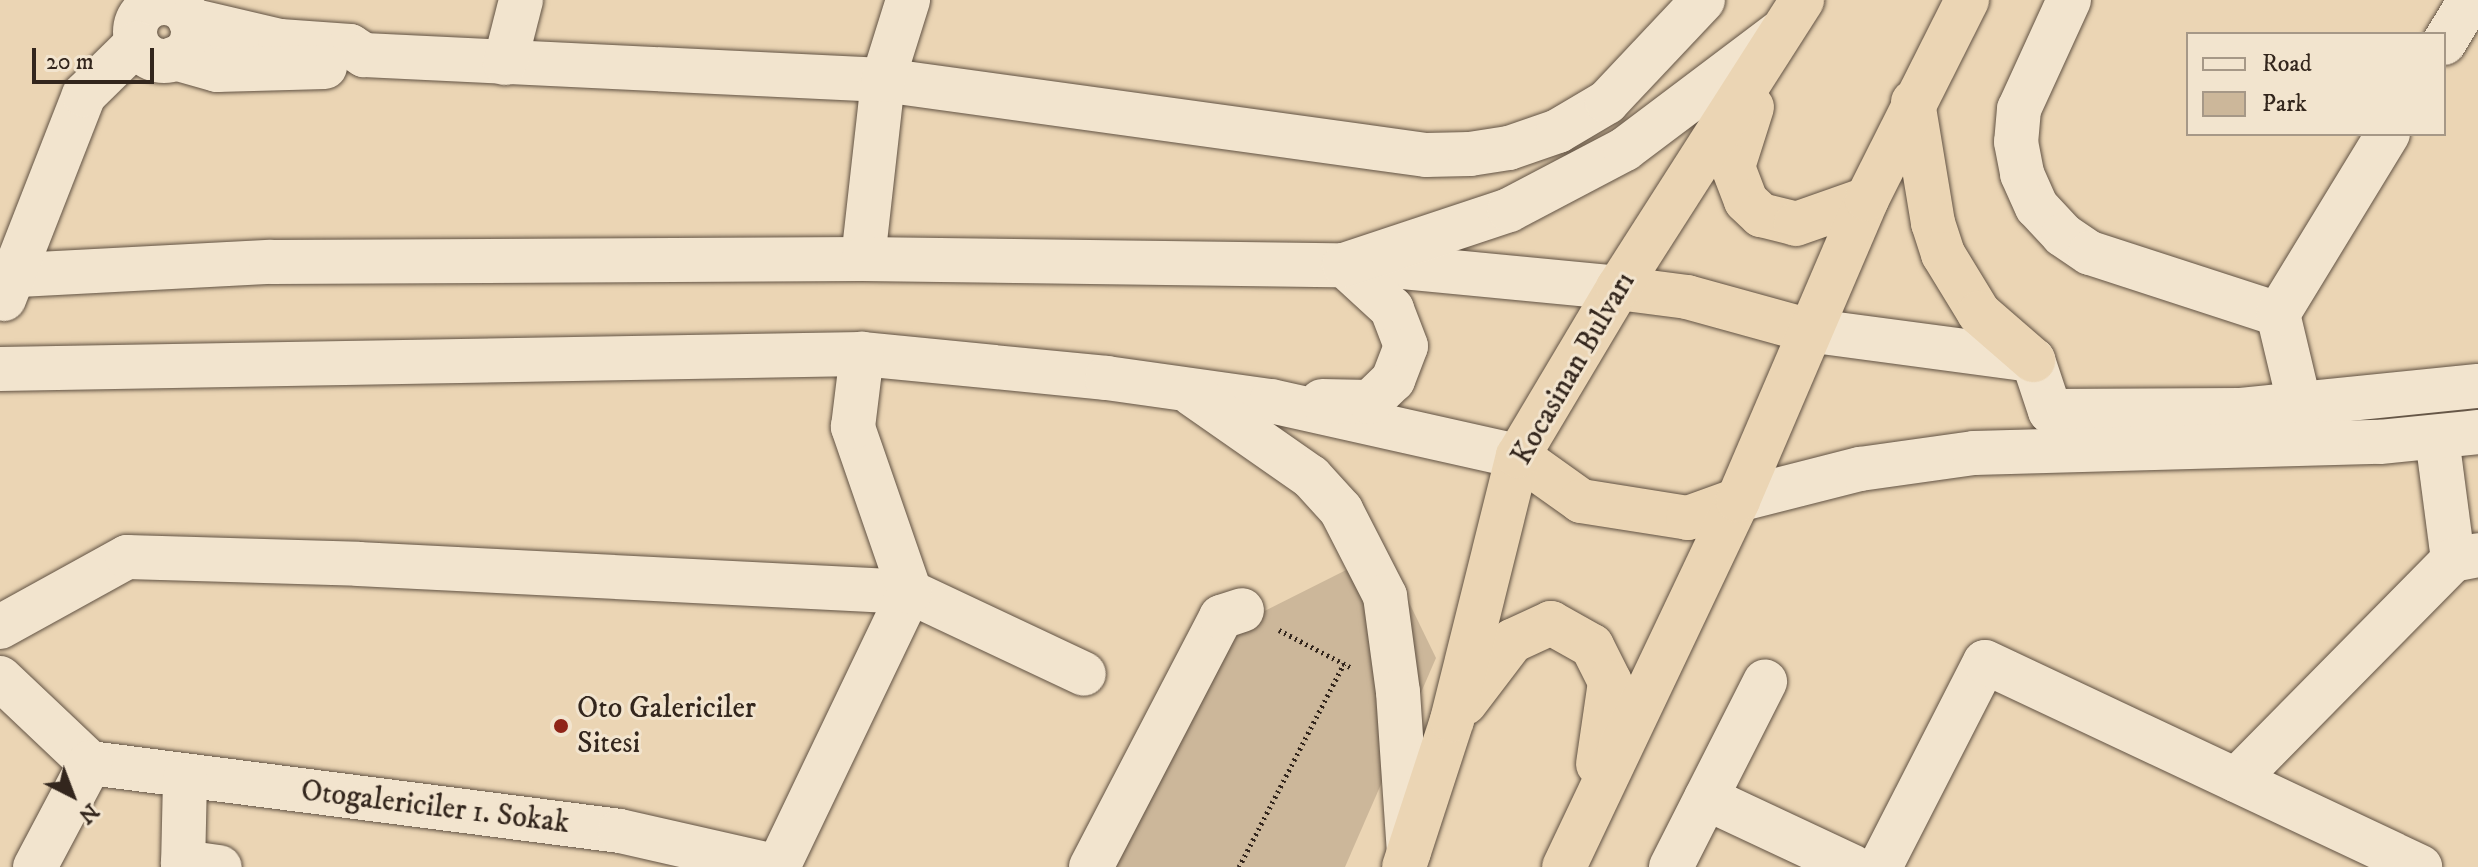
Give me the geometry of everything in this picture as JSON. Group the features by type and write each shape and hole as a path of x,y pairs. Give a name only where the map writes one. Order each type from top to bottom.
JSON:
{"highway":[{"path":"1564,867 1738,500 1807,330 1867,199 1913,102 1967,0"},
{"path":"1792,15 1736,144 1737,185 1761,215 1796,224 1867,199"},
{"name":"Kocasinan Bulvarı","path":"1407,860 1452,720 1518,456 1618,288 1792,15"},
{"path":"1913,102 1933,223 1943,254 1979,313 2033,360"},
{"path":"1618,288 1687,297 1807,330"},
{"path":"1518,456 1581,501 1688,518 1738,500"},
{"path":"1452,720 1512,641 1551,623 1592,646 1610,682 1591,810"}],"street":[{"path":"505,63 521,0"},
{"path":"863,259 883,80 908,0"},
{"path":"1618,288 1344,265 863,259 271,262 5,286 84,95 158,21 233,70 341,67 364,55 883,80 1426,155 1470,154 1558,131 1607,102 1703,0"},
{"path":"2069,0 2019,109 2016,142 2022,174 2037,207 2063,235 2090,253 2278,314"},
{"path":"2446,40 2470,0"},
{"path":"1344,265 1509,210 1612,156 1792,15"},
{"path":"2300,406 2278,314 2387,136"},
{"path":"1271,401 1370,402 1393,380 1406,346 1392,309 1344,265"},
{"path":"1807,330 2033,360 2050,411 2131,413 2300,406 2478,386"},
{"path":"0,369 862,354 1183,388 1271,401 1518,456"},
{"path":"778,867 910,592 853,427 862,354"},
{"path":"1183,388 1311,477 1341,510 1385,596 1398,692 1407,860"},
{"path":"1738,500 1860,469 1974,453 2457,435 2466,558 2236,780"},
{"path":"0,627 127,557 910,592 1084,674"},
{"path":"1091,867 1221,617 1242,610"},
{"path":"1880,867 1985,662 2420,867"},
{"path":"0,678 90,763 35,867"},
{"path":"1671,867 1765,682"},
{"name":"Otogalericiler 1. Sokak","path":"90,763 611,849 778,867"},
{"path":"185,777 195,865"},
{"path":"1706,798 1853,867"}],"path":[{"path":"1242,610 1398,692"},
{"path":"1239,867 1344,664"}],"green space":[{"path":"1384,551 1436,658 1345,867 1095,867 1215,636"}],"place":[{"name":"Oto Galericiler Sitesi","path":"561,726"}]}
